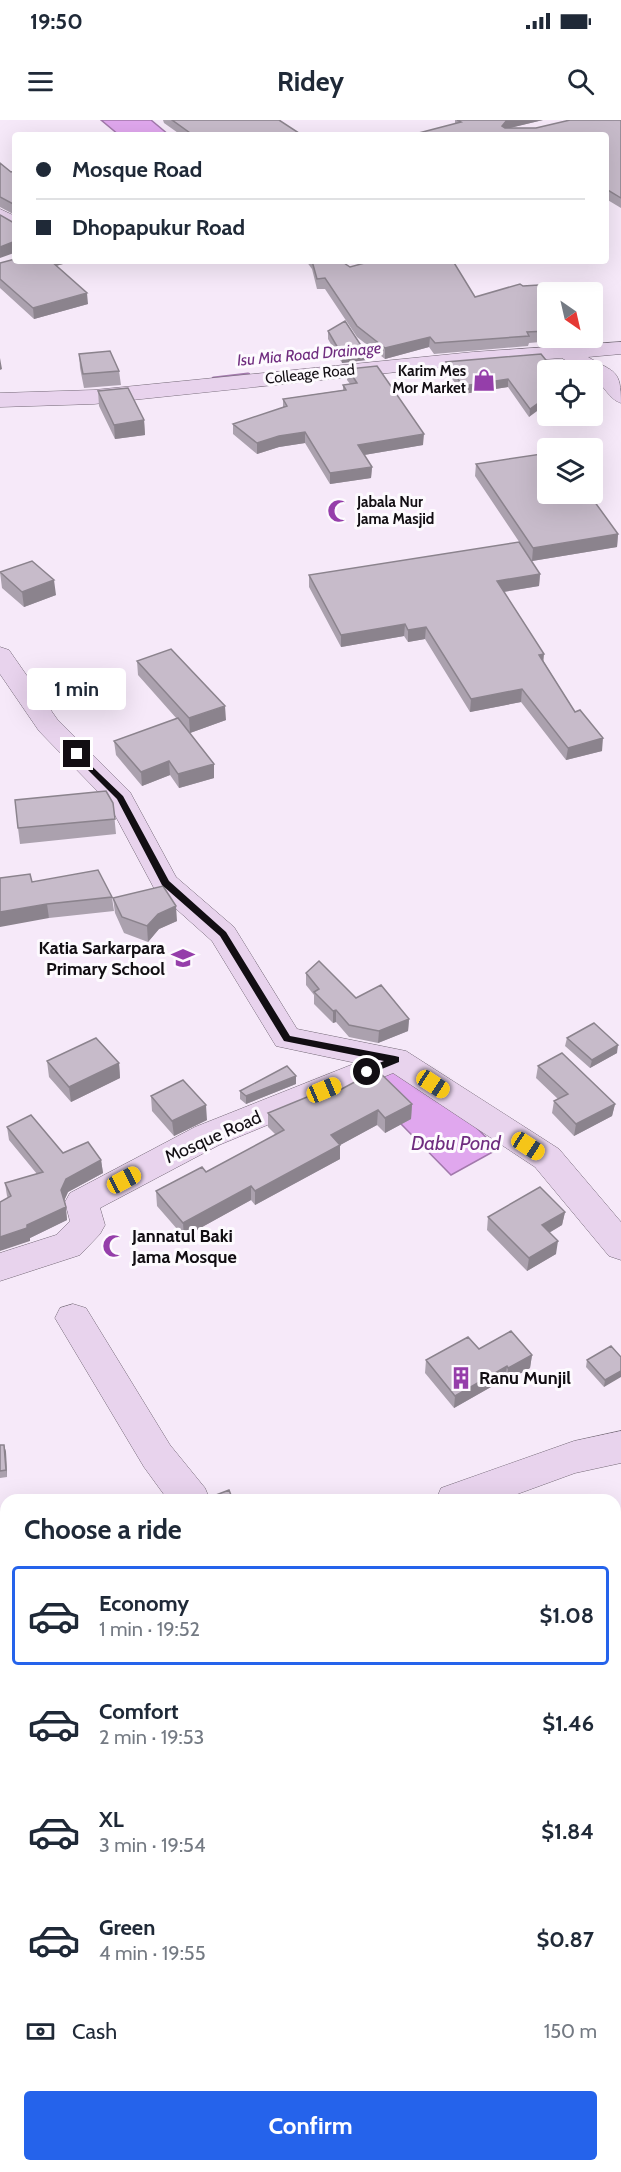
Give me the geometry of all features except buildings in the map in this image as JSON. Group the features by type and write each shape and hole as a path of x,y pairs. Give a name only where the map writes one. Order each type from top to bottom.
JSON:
{"street":[{"name":"Colleage Road","path":"0,400 94,397 473,358 621,348"},
{"path":"566,351 607,377 621,396"},
{"path":"7,663 48,725 120,798 165,883 223,934 287,1038 395,1059 547,1158 621,1245"},
{"name":"Mosque Road","path":"0,1267 68,1245 88,1225 82,1202 197,1141 395,1059"},
{"path":"73,1318 157,1456 186,1494"},
{"path":"472,1494 574,1457 621,1447"}],"water":[{"path":"101,120 151,120 165,132 115,132"},
{"name":"Dabu Pond","path":"402,1054 498,1149 451,1175 356,1078"}],"waterway":[{"name":"Isu Mia Road Drainage","path":"214,379 248,375"}],"place":[{"name":"Karim Mes Mor Market","path":"484,380"},
{"name":"Jabala Nur Jama Masjid","path":"339,511"},
{"name":"Katia Sarkarpara Primary School","path":"183,958"},
{"name":"Jannatul Baki Jama Mosque","path":"114,1246"},
{"name":"Ranu Munjil","path":"461,1378"}],"route":[{"path":"77,754 120,798 165,883 223,934 287,1038 358,1054 395,1059 367,1072"}]}
